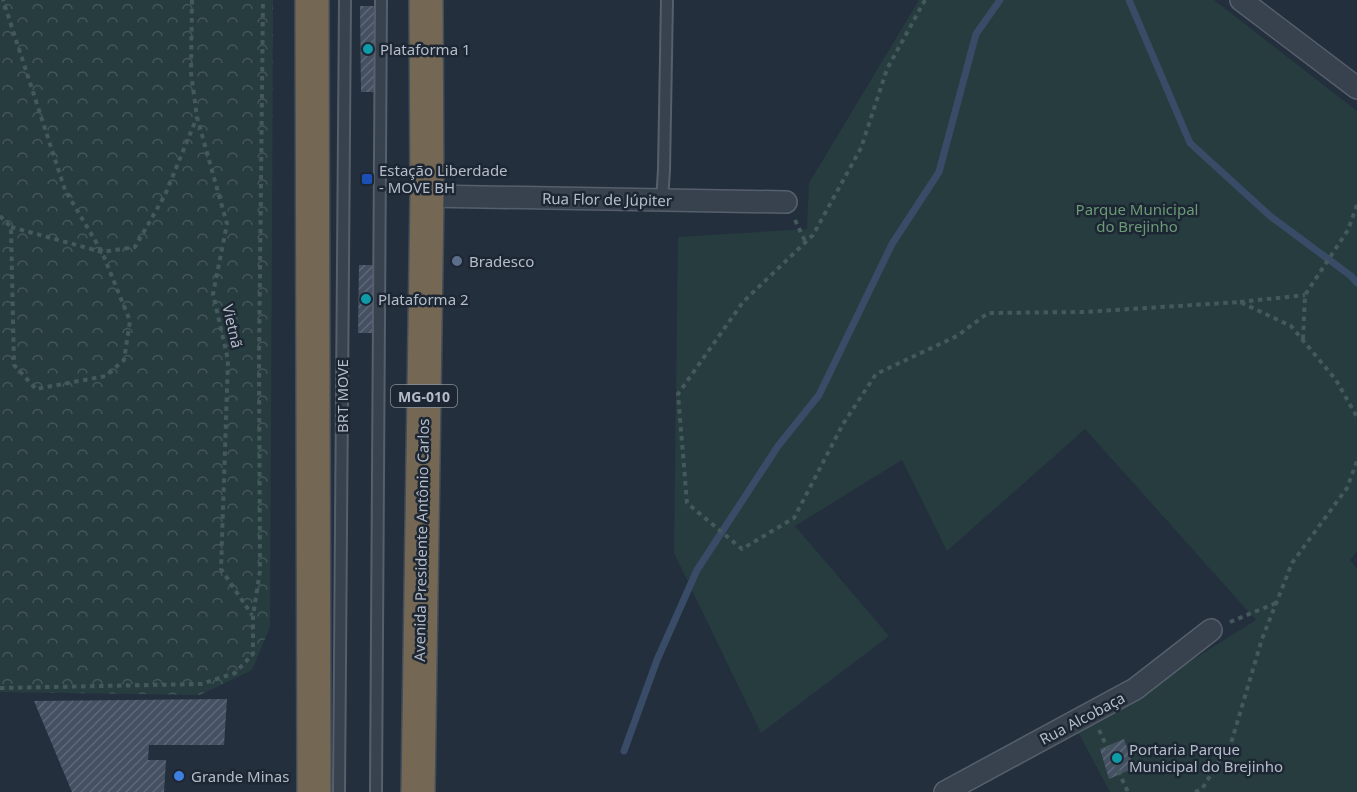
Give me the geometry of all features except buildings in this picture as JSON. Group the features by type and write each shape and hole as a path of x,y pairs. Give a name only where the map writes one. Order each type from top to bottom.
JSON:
{"highway":[{"path":"312,0 314,792"},
{"name":"Avenida Presidente Antônio Carlos","path":"418,792 427,196 426,0"}],"street":[{"path":"1241,0 1357,88"},
{"name":"Rua Flor de Júpiter","path":"427,196 786,202"},
{"name":"Rua Alcobaça","path":"945,792 1135,689 1211,630"}],"lane":[{"name":"BRT MOVE","path":"339,792 345,0"},
{"path":"376,792 381,0"},
{"path":"662,200 668,0"}],"path":[{"path":"3,0 65,190 102,252 130,321 124,360 106,376 36,389 14,365 11,227"},
{"name":"Vietnã","path":"192,0 191,73 197,117 227,224 213,294 228,360 221,569 253,616"},
{"path":"0,688 201,684 235,673 253,654 253,616 260,571 259,361 263,0"},
{"path":"925,0 887,69 861,148 813,235 743,302 678,394 687,503 742,549 794,518 843,424 876,374 957,336 988,313 1084,312 1240,302 1305,295"},
{"path":"0,216 11,227 102,252 135,247 165,195 197,117"},
{"path":"1303,341 1305,295 1348,230 1357,205"},
{"path":"1240,302 1291,326 1336,380 1357,417"},
{"path":"1195,792 1202,789 1232,740 1262,639 1292,563 1347,488 1357,461"},
{"path":"1211,630 1276,603"},
{"path":"1091,713 1128,792"}],"green space":[{"path":"0,0 273,0 270,627 252,670 200,695 0,692"},
{"name":"Parque Municipal do Brejinho","path":"919,0 1214,0 1357,111 1357,551 1350,560 1357,569 1357,792 1110,792 1078,732 1256,620 1085,429 947,551 902,460 795,526 889,636 761,733 674,553 678,237 807,229 809,183"}],"waterway":[{"path":"624,751 657,660 697,570 778,446 819,395 892,244 939,172 976,34 1000,0"},
{"path":"1129,0 1190,143 1270,216 1351,276 1357,283"}],"place":[{"name":"Plataforma 1","path":"368,49"},
{"name":"Estação Liberdade - MOVE BH","path":"367,179"},
{"name":"Bradesco","path":"457,261"},
{"name":"Plataforma 2","path":"366,299"},
{"name":"Portaria Parque Municipal do Brejinho","path":"1117,758"},
{"name":"Grande Minas","path":"179,776"}]}
